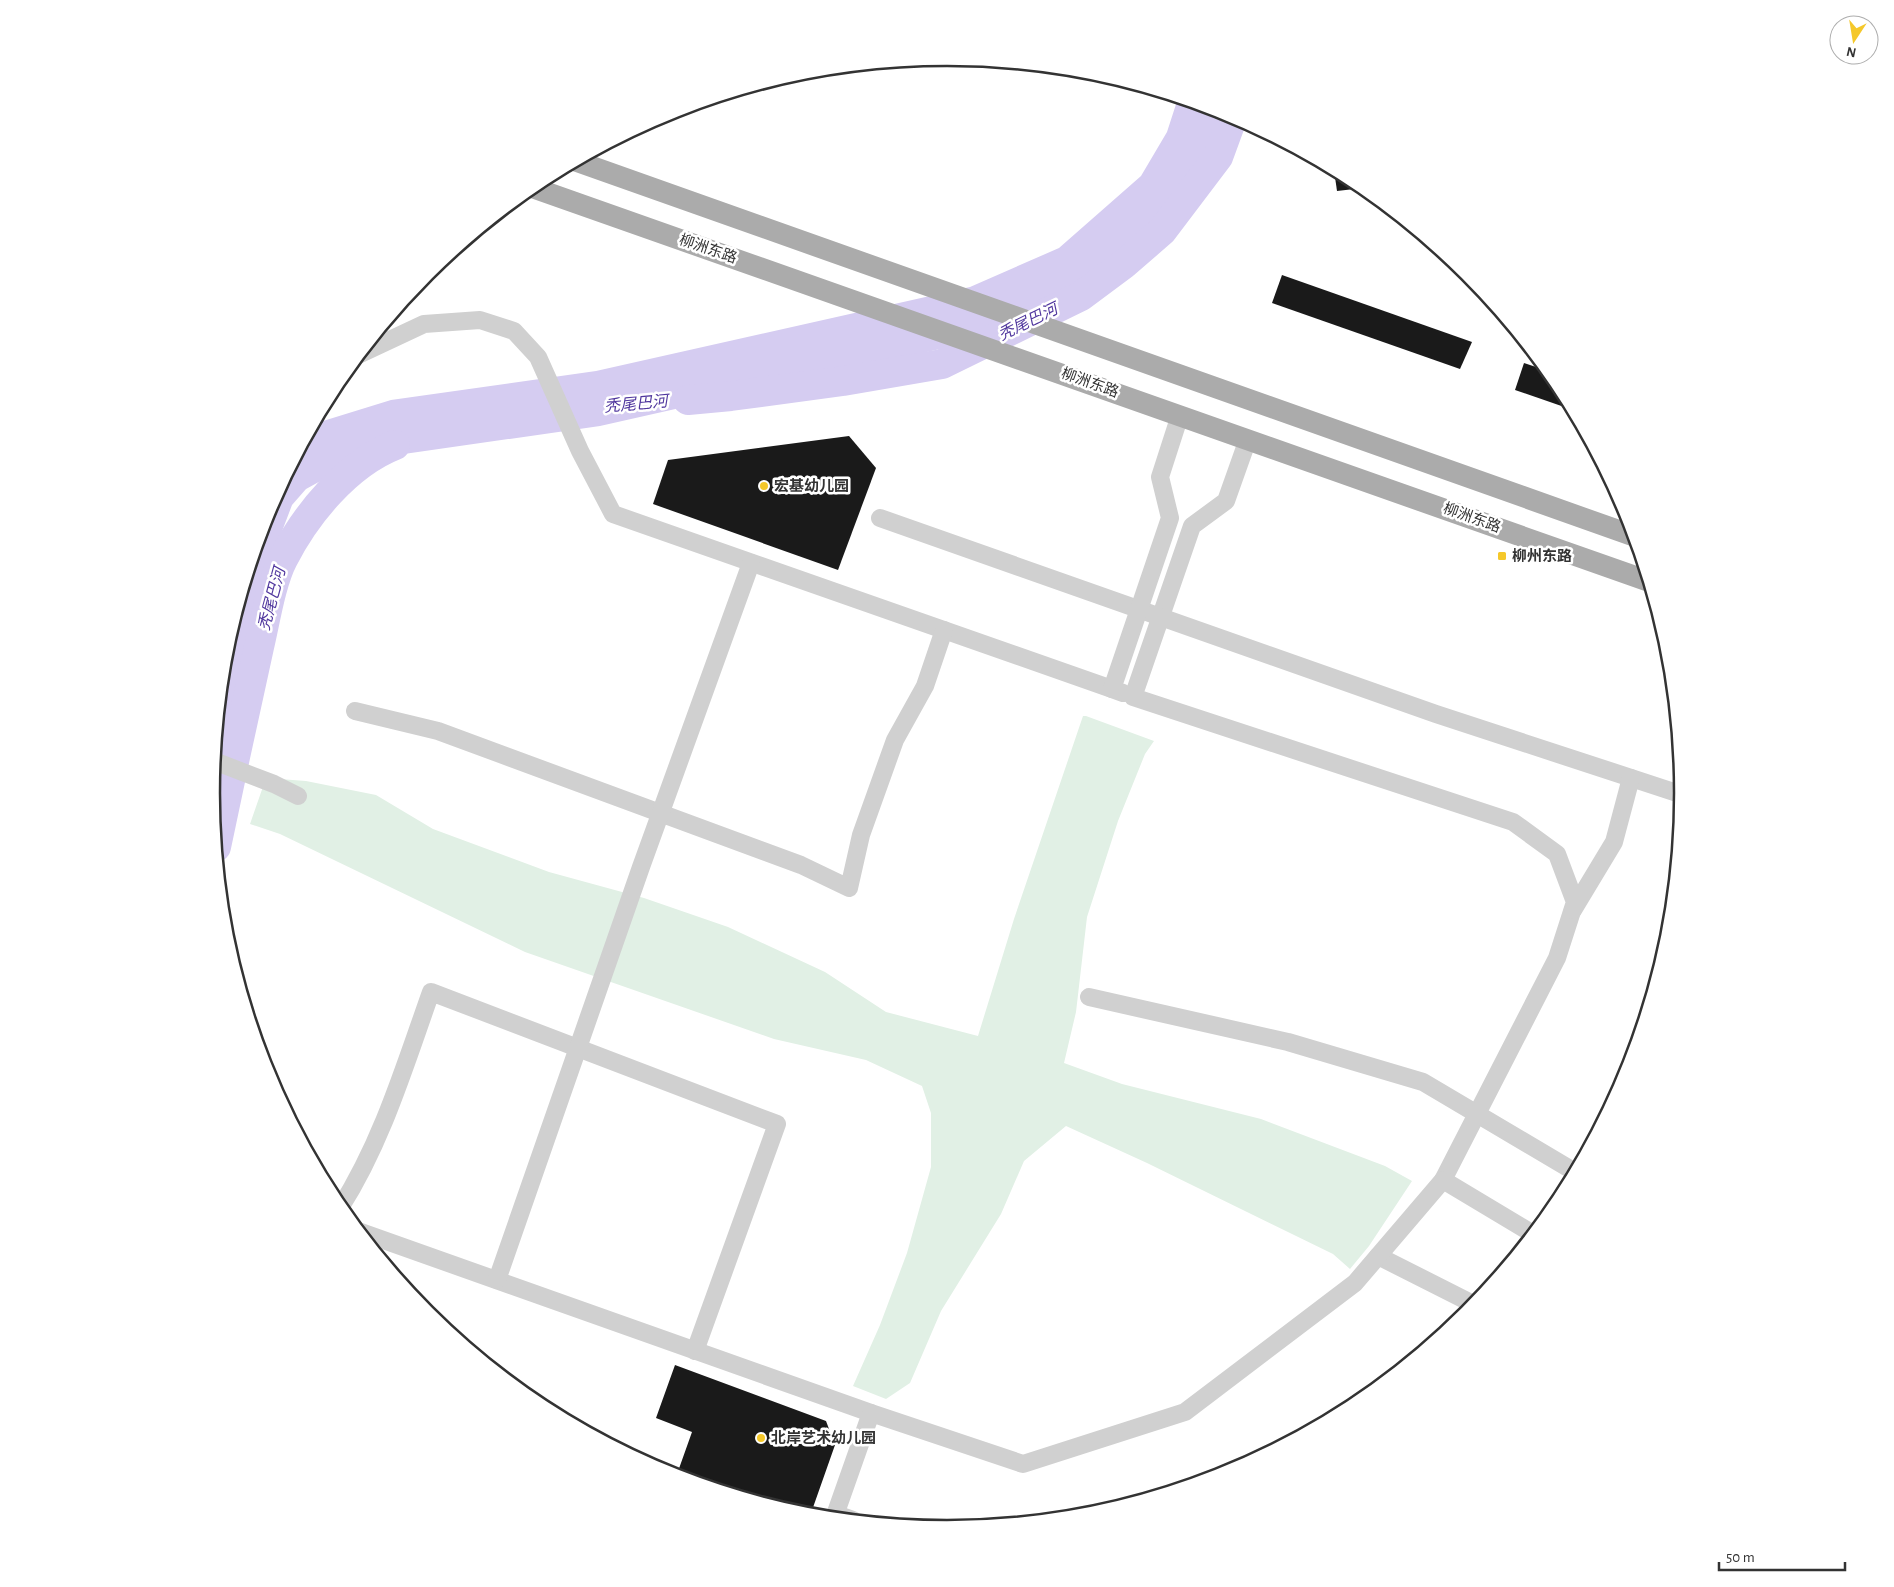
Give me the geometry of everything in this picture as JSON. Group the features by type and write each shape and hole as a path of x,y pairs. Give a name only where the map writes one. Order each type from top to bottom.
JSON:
{"main road":[{"path":"584,164 1626,533"},
{"name":"柳洲东路","path":"541,190 1641,579"}],"street":[{"path":"369,1235 871,1413 1023,1464 1184,1412 1355,1283 1443,1180 1557,958 1575,902 1557,854 1514,822 1133,697 612,514 580,451 538,357 514,332 480,320 424,324 372,348"},
{"path":"1112,689 1170,518 1160,477 1180,415"},
{"path":"1133,697 1192,526 1226,502 1248,439"},
{"path":"880,518 1436,714 1674,792"},
{"path":"497,1280 660,814 751,563"},
{"path":"355,711 438,731 801,866 849,888 860,835 895,740 925,686 944,630"},
{"path":"221,764 274,784 298,796"},
{"path":"1572,913 1614,842 1631,778"},
{"path":"344,1201 378,1134 400,1082 430,992 579,1047 777,1124 695,1351"},
{"path":"1088,997 1288,1042 1423,1082 1570,1169"},
{"path":"1443,1180 1528,1231"},
{"path":"1378,1256 1467,1301"},
{"path":"836,1512 871,1413"}],"shaded area":[{"path":"1083,716 1154,741 1145,754 1118,821 1087,917 1076,1012 1064,1063 1122,1084 1261,1119 1385,1166 1412,1181 1369,1246 1350,1269 1333,1254 1147,1163 1066,1126 1024,1161 1001,1214 941,1311 910,1383 886,1399 853,1386 880,1325 907,1253 931,1167 931,1113 922,1086 866,1060 774,1039 525,952 280,834 250,824 266,778 306,781 376,795 433,829 549,872 644,898 728,927 825,972 886,1012 978,1036 1014,919"}],"water":[{"path":"1176,104 1221,121 1210,155 1176,213 1080,297 980,340 600,426 397,455 337,472 306,489 292,505 273,555 220,818 221,746 226,699 245,605 258,560 275,515 295,472 322,421 391,400 596,371 970,287 1059,248 1141,176 1167,132"}],"building":[{"path":"1335,179 1351,189 1337,191"},
{"path":"1282,275 1472,342 1460,369 1272,303"},
{"path":"1524,363 1536,367 1563,406 1515,390"},
{"name":"宏基幼儿园","path":"849,436 876,468 838,570 653,504 668,460"},
{"name":"北岸艺术幼儿园","path":"675,1365 826,1421 835,1445 813,1508 759,1496 713,1482 679,1469 692,1432 656,1418"}],"waterway":[{"name":"秃尾巴河","path":"688,400 843,381 942,364 1081,296 1124,264 1162,231 1218,157 1230,124"},
{"name":"秃尾巴河","path":"221,825 269,602 283,559 303,525 330,492 360,464 395,445"}],"place":[{"name":"宏基幼儿园","path":"764,486"},
{"name":"柳州东路","path":"1502,556"},
{"name":"北岸艺术幼儿园","path":"761,1438"}]}
